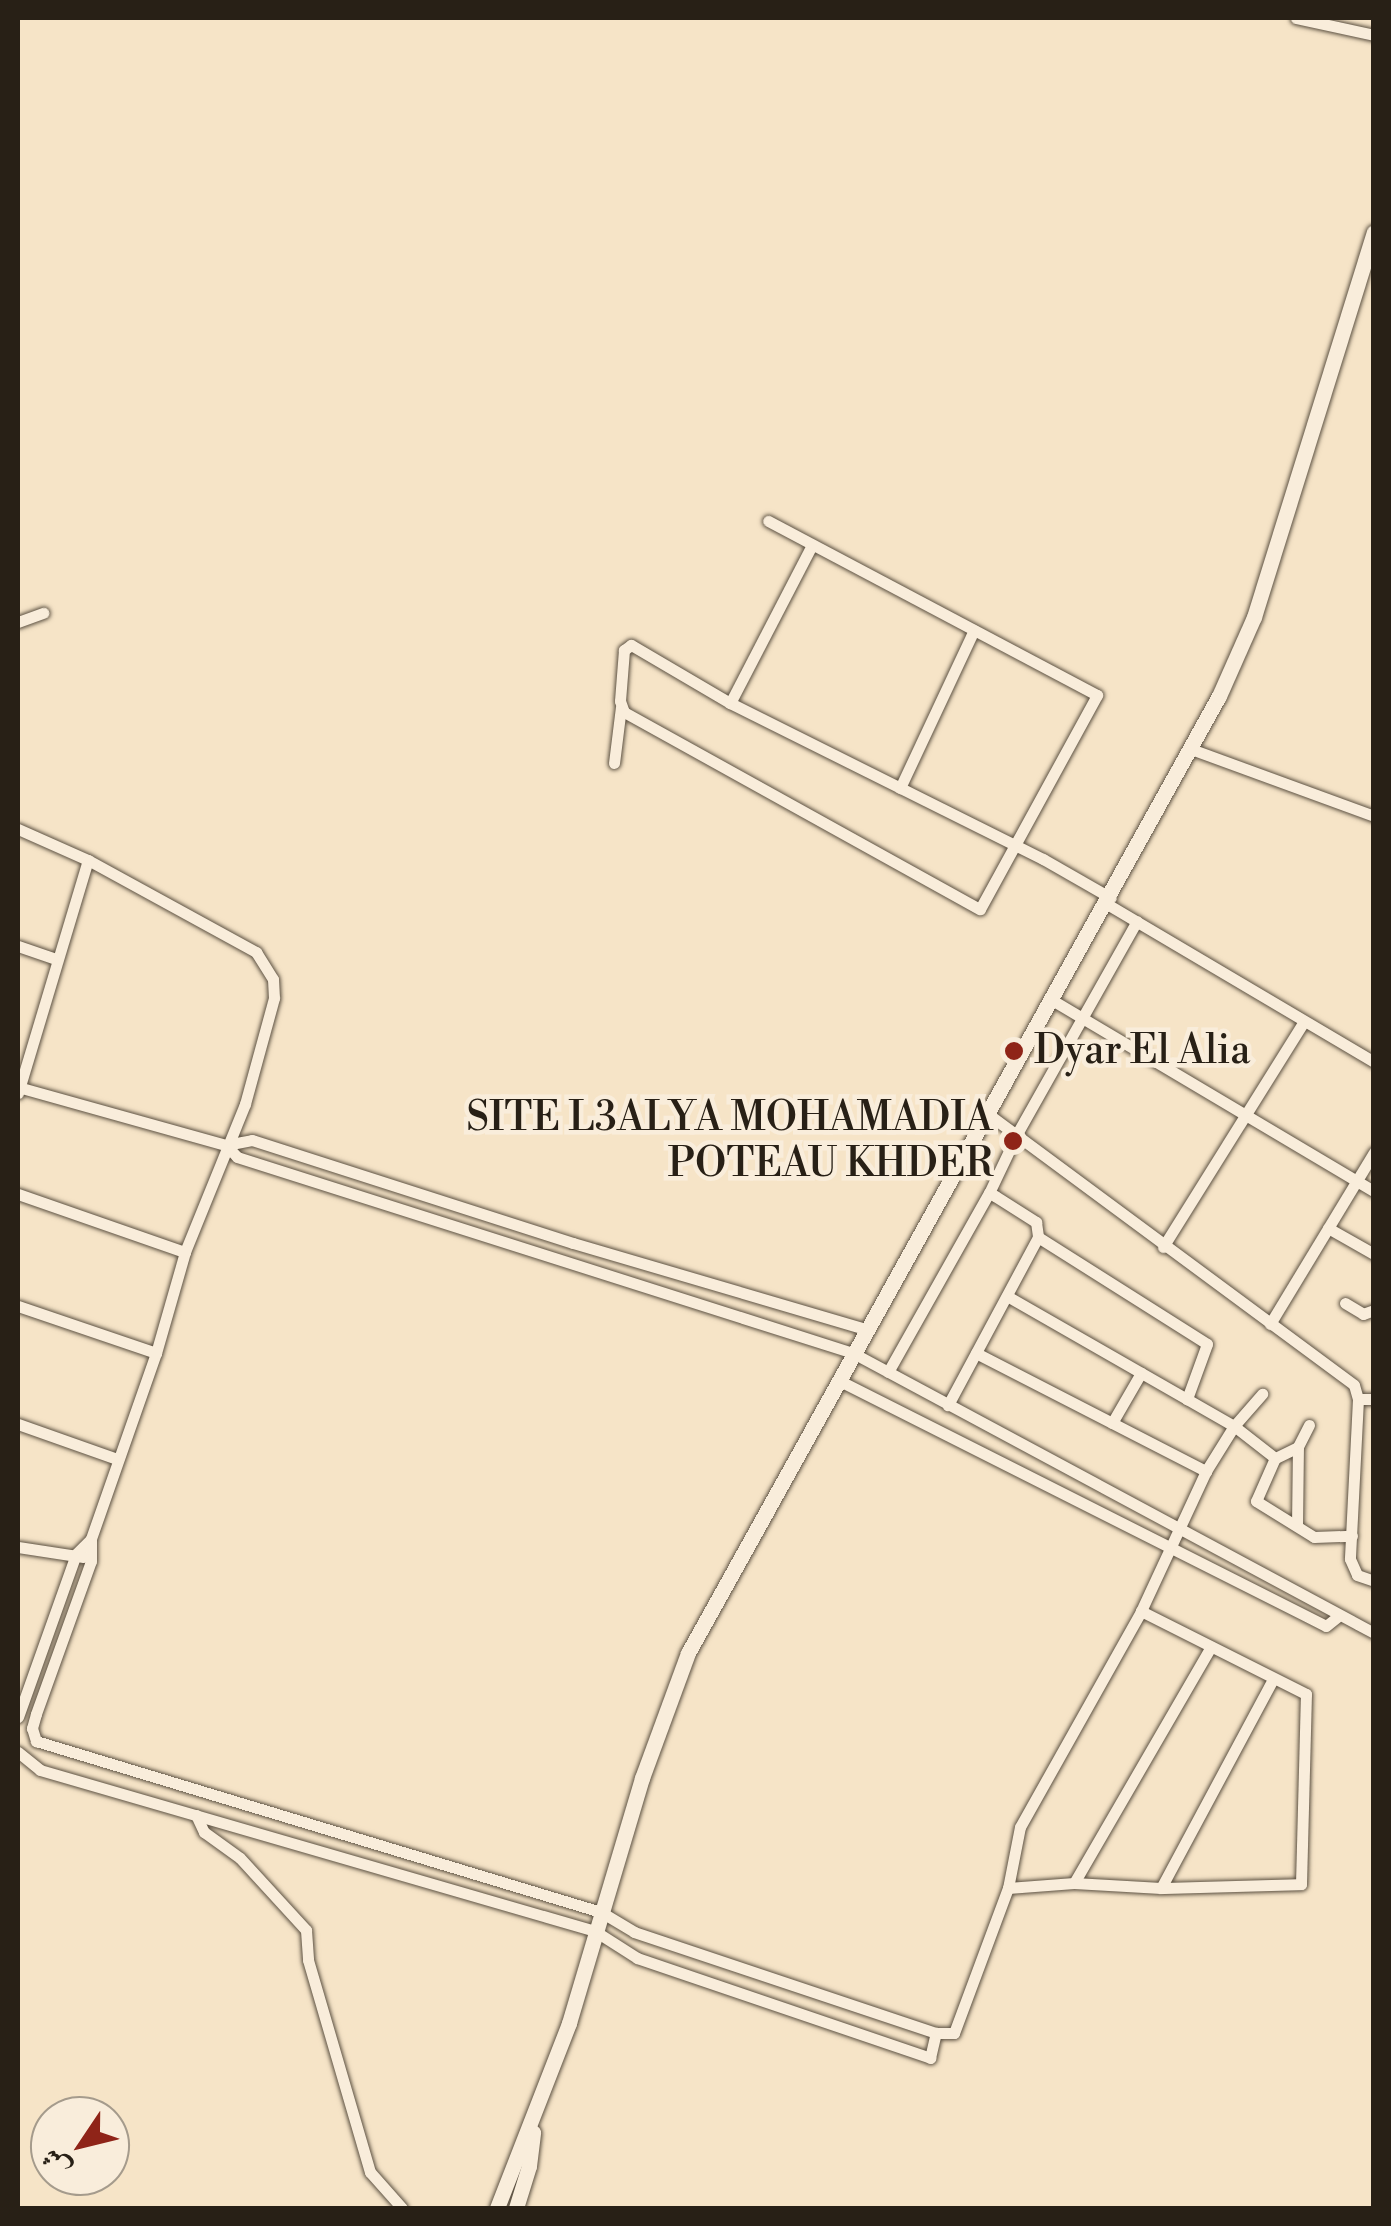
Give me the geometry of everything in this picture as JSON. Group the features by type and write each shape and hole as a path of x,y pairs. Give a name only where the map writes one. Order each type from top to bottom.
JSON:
{"street":[{"path":"1296,18 1374,35"},
{"path":"498,2208 534,2123 600,1912 688,1654 1191,749 1254,617 1374,232"},
{"path":"621,708 975,908 984,906 1097,694 768,521"},
{"path":"730,703 812,545"},
{"path":"18,622 43,613"},
{"path":"900,788 974,630"},
{"path":"614,763 624,650 631,645 730,703 1015,847 1374,1062"},
{"path":"1191,749 1374,816"},
{"path":"18,829 88,860 265,960 274,998 244,1104 184,1252 156,1353 91,1539 92,1561 32,1728 36,1741"},
{"path":"88,860 18,1089 226,1145 252,1140 573,1243 866,1329"},
{"path":"888,1372 989,1193 1080,1018 1137,921"},
{"path":"18,946 56,959"},
{"path":"1052,1000 1246,1119 1374,1191"},
{"path":"1164,1247 1304,1020"},
{"path":"988,1114 1018,1132 1164,1247 1351,1382 1358,1400 1354,1572 1374,1581"},
{"path":"226,1145 237,1157 852,1353 1337,1617 1374,1633"},
{"path":"1270,1324 1374,1152"},
{"path":"948,1405 1038,1236 1036,1222 989,1193"},
{"path":"18,1194 184,1252"},
{"path":"1328,1228 1374,1254"},
{"path":"1038,1236 1207,1344 1187,1399"},
{"path":"1006,1296 1234,1426 1275,1458"},
{"path":"1346,1303 1363,1314 1374,1310"},
{"path":"18,1306 156,1353"},
{"path":"976,1354 1206,1472"},
{"path":"1112,1423 1142,1373"},
{"path":"838,1380 1326,1626 1337,1617"},
{"path":"936,2033 930,2058 637,1958 595,1931 40,1770 18,1752 36,1741 600,1912 634,1932 936,2033 954,2033 1008,1888 1020,1828 1141,1611 1206,1472 1234,1426 1262,1394"},
{"path":"1358,1400 1374,1398"},
{"path":"18,1424 117,1459"},
{"path":"1298,1526 1298,1447 1309,1425"},
{"path":"1298,1447 1275,1458 1256,1501 1314,1536 1352,1536"},
{"path":"18,1717 76,1554 91,1539"},
{"path":"18,1547 76,1554 92,1561"},
{"path":"1008,1888 1074,1883 1161,1888 1300,1884 1306,1694 1141,1611"},
{"path":"1074,1883 1211,1647"},
{"path":"1161,1888 1273,1678"},
{"path":"196,1815 204,1832 240,1858 306,1930 308,1960 370,2172 402,2208"},
{"path":"516,2208 529,2166 534,2123"}],"place":[{"name":"Dyar El Alia","path":"1014,1051"},
{"name":"SITE L3ALYA MOHAMADIA POTEAU KHDER","path":"1013,1141"}]}
